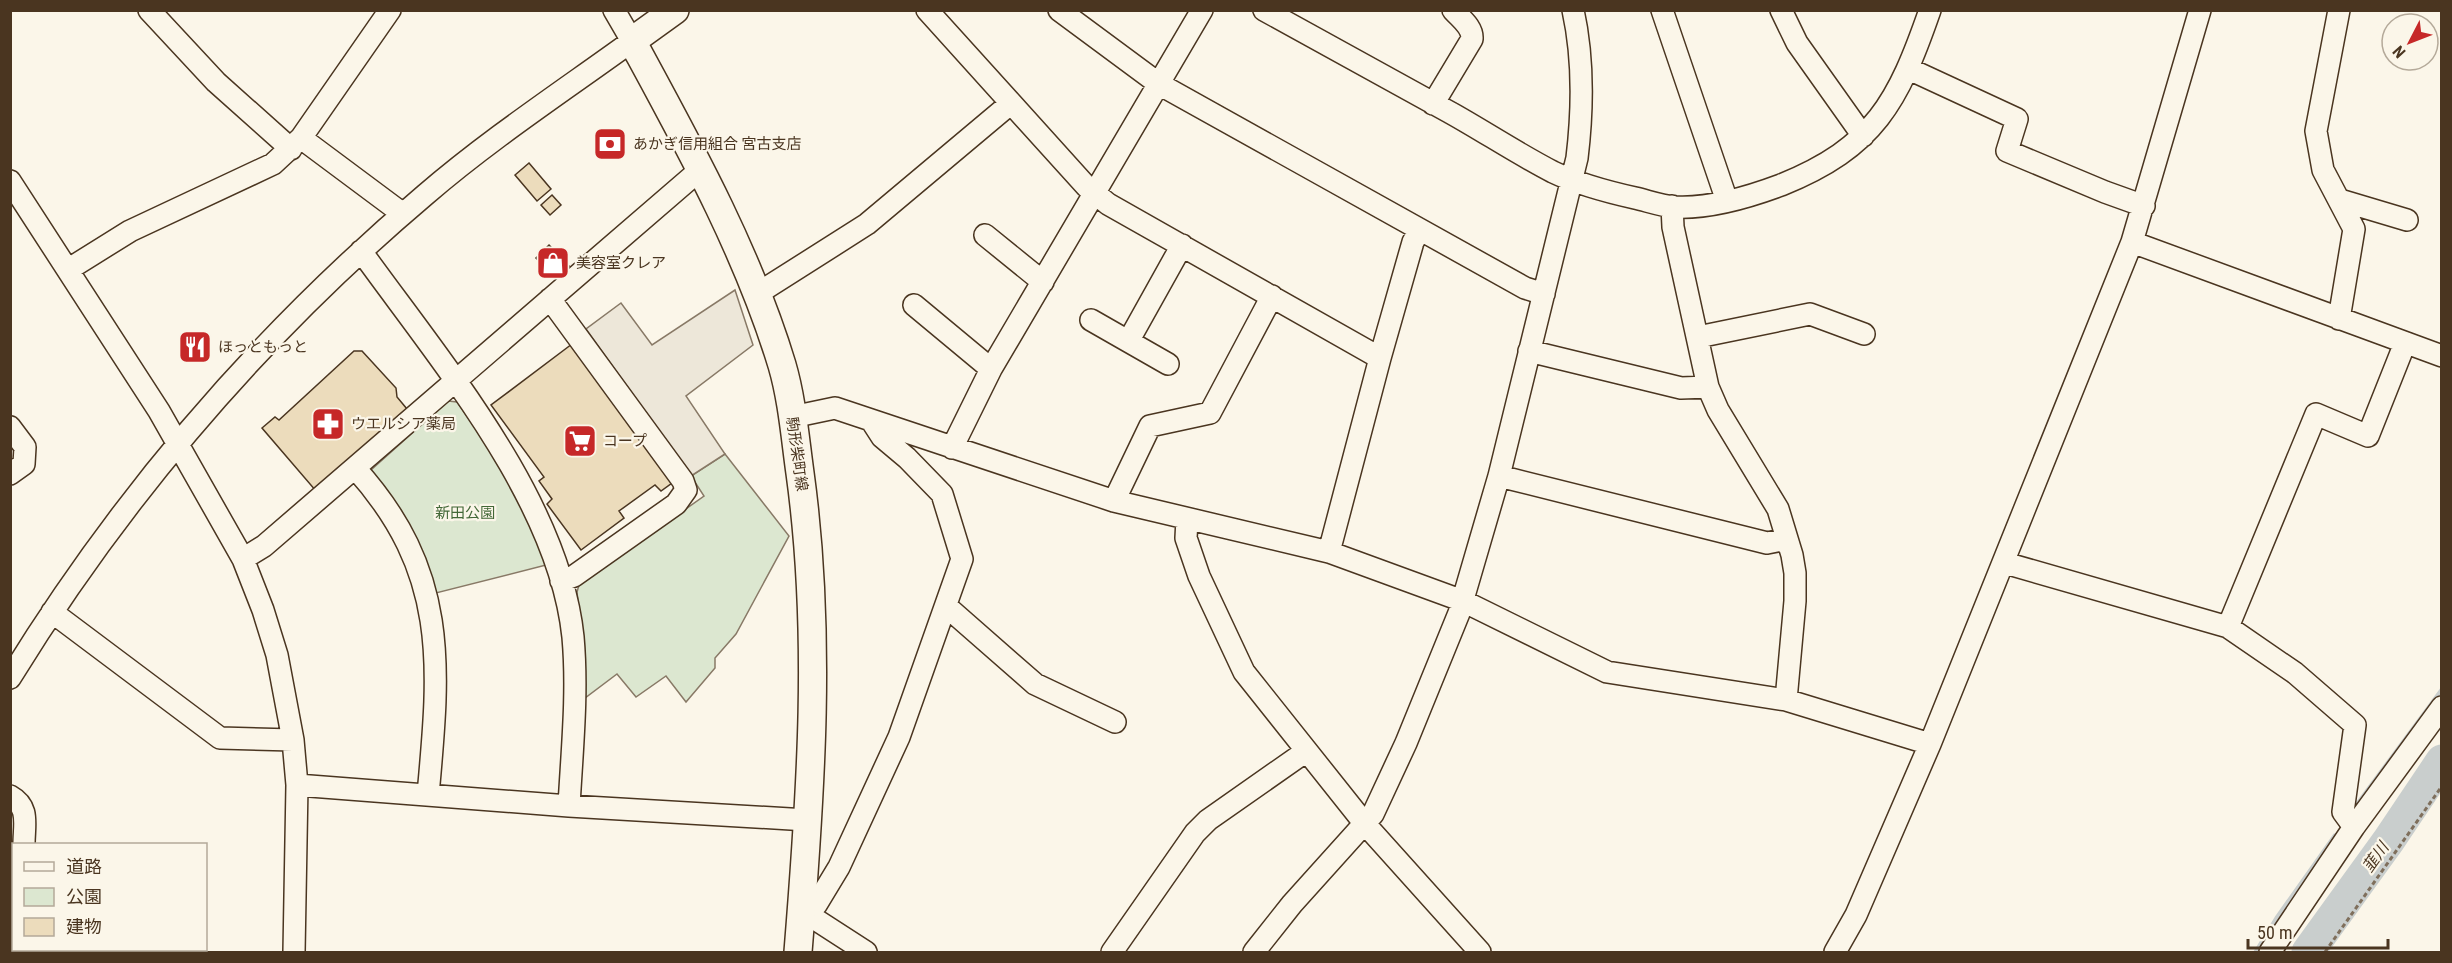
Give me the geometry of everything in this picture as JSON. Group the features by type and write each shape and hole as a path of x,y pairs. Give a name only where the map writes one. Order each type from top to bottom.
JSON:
{"main road":[{"path":"632,41 675,10"},
{"name":"駒形柴町線","path":"632,41 701,169 745,262 782,367 792,417 805,506 814,616 814,673 798,952"}],"street":[{"path":"149,10 216,82 296,143 403,214"},
{"path":"69,269 130,231 263,169 296,143 390,10"},
{"path":"13,670 124,511 178,445 265,346 361,251 426,193 632,41 614,10"},
{"path":"927,10 1010,104 1095,194 1108,204 1380,358"},
{"path":"1059,10 1160,84 1419,231 1525,288 1544,294"},
{"path":"952,448 991,369 1202,10"},
{"path":"1264,10 1554,172 1620,194 1672,207 1727,201 1765,191 1799,177 1838,156 1863,136 1892,102 1909,69 1930,10"},
{"path":"1433,104 1472,39 1469,27 1453,10"},
{"path":"1254,952 1330,860 1373,814 1406,743 1463,601 1499,476 1577,158 1582,72 1573,10"},
{"path":"1662,10 1727,201"},
{"path":"1781,10 1797,43 1863,136"},
{"path":"1835,952 1856,915 1930,744 2133,242 2200,10"},
{"path":"2338,10 2316,131 2323,170 2354,229 2339,319"},
{"path":"1909,69 2017,119 2007,151 2144,206"},
{"path":"757,294 867,224 1010,104"},
{"path":"243,559 264,546 701,169"},
{"path":"10,181 159,411 243,559 263,610 277,655 293,740 297,785 294,952"},
{"path":"2340,200 2407,220"},
{"path":"1672,207 1673,226 1708,387 1718,410 1778,509 1795,573 1796,601 1786,700"},
{"path":"1329,552 1380,358 1413,242 1419,231"},
{"path":"985,235 1043,282"},
{"path":"2133,242 2442,356"},
{"path":"1129,340 1182,245"},
{"path":"361,251 455,381 534,506 561,581 573,637 575,703 569,806"},
{"path":"1114,501 1150,426 1210,413 1272,296"},
{"path":"550,299 683,481 686,490 676,504 574,576 561,581"},
{"path":"914,305 991,369"},
{"path":"1698,337 1810,314 1864,334"},
{"path":"1091,320 1168,364"},
{"path":"2228,627 2316,414 2368,436 2405,343"},
{"path":"1529,351 1681,388 1708,387"},
{"path":"792,417 835,408 1114,501 1329,552 1463,601 1607,672 1786,700 1930,744"},
{"path":"801,910 816,905 839,867 900,736 962,558 942,494 907,458 882,437 871,420"},
{"path":"10,427 25,447 24,464 10,474"},
{"path":"354,468 391,515 408,543 424,588 435,640 435,706 428,795"},
{"path":"1499,476 1767,543 1787,539"},
{"path":"1187,519 1186,538 1199,576 1244,672 1305,752 1365,824 1480,952"},
{"path":"2004,563 2228,627 2295,673 2355,724 2343,812 2354,827"},
{"path":"946,606 1035,684 1115,722"},
{"path":"52,612 220,738 293,740"},
{"path":"2270,952 2354,827 2442,706"},
{"path":"1112,952 1195,833 1208,820 1305,752"},
{"path":"297,785 569,806 807,820"},
{"path":"10,796 21,801 24,843"},
{"path":"801,910 866,952"}],"path":[{"path":"2325,952 2442,786"}],"green space":[{"name":"新田公園","path":"448,401 457,402 515,484 550,564 436,593 370,476 371,470"},
{"path":"725,454 789,536 736,634 715,658 715,668 686,702 666,676 636,697 617,674 585,698 577,592 579,585 704,496 691,476"}],"shaded area":[{"path":"735,290 753,345 686,396 725,454 691,476 586,329 621,303 652,345"}],"building":[{"path":"529,163 551,189 537,201 515,175"},
{"path":"552,195 561,205 550,215 541,205"},
{"name":"美容室クレア","path":"549,245 570,267 556,279 536,258"},
{"name":"コープ","path":"572,344 672,483 661,491 655,485 619,511 624,518 581,550 547,504 552,499 539,481 544,477 491,405"},
{"name":"ウエルシア薬局","path":"354,351 362,351 396,388 397,397 407,409 316,491 262,428 275,417 279,420"}],"waterway":[{"path":"2357,805 2442,690"},
{"name":"韮川","path":"2308,952 2389,840 2442,761"},
{"path":"2256,952 2335,836"}],"place":[{"name":"あかぎ信用組合 宮古支店","path":"610,144"},
{"name":"美容室クレア","path":"553,263"},
{"name":"ほっともっと","path":"195,347"},
{"name":"ウエルシア薬局","path":"328,424"},
{"name":"コープ","path":"580,441"}]}
